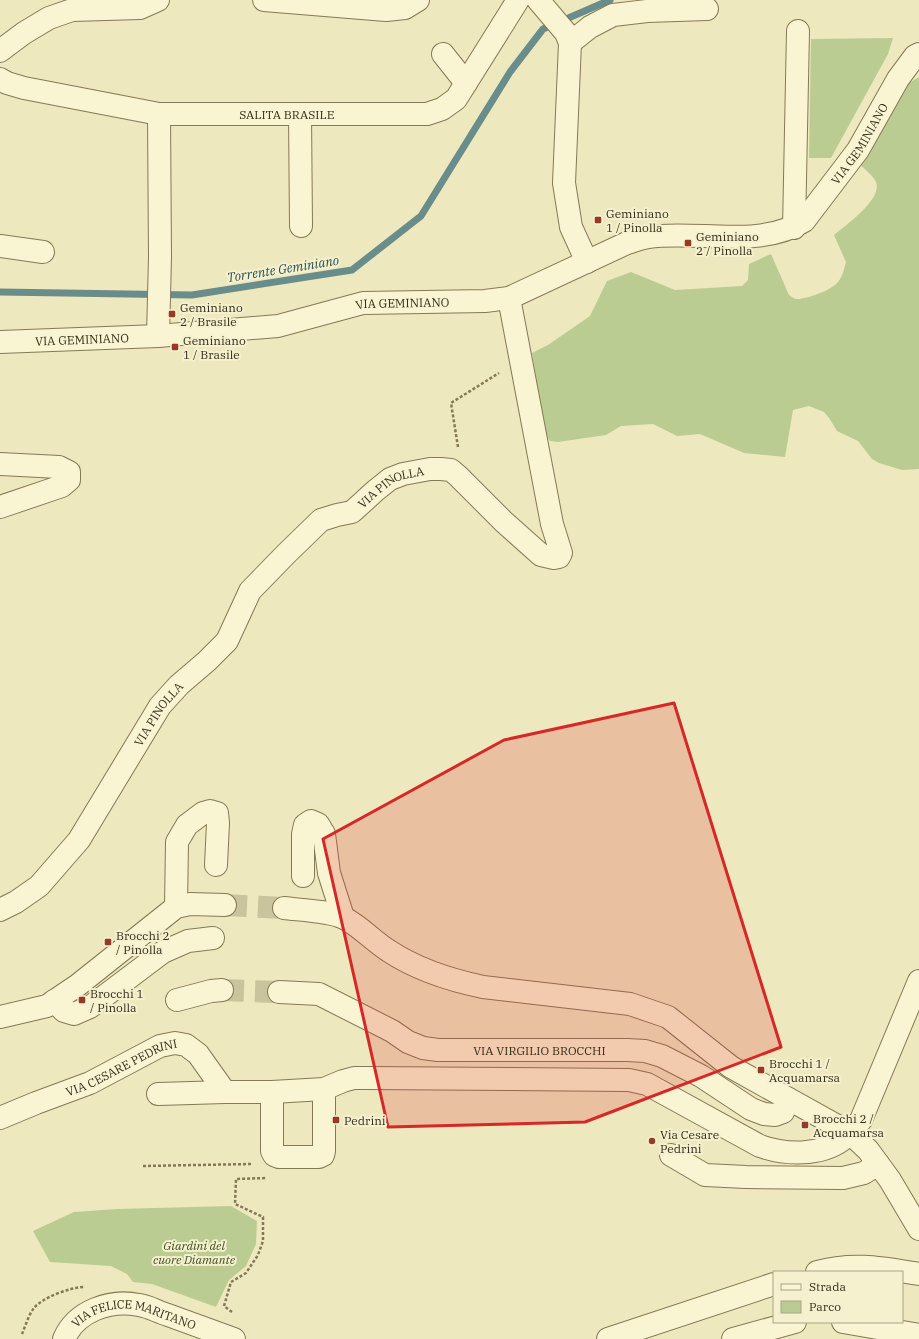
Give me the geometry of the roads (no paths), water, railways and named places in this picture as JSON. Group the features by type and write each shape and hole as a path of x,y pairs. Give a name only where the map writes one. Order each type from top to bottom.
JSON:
{"street":[{"path":"0,51 24,33 49,18 72,10 140,8 158,0"},
{"path":"264,0 386,10 405,8 418,0"},
{"name":"SALITA BRASILE","path":"0,79 7,83 24,88 159,114 427,114 450,105 456,99 518,0"},
{"path":"538,0 568,38 564,183 571,227 587,262"},
{"path":"568,38 613,15 647,11 707,9"},
{"path":"794,228 798,31"},
{"path":"443,54 466,83"},
{"name":"VIA GEMINIANO","path":"0,342 158,336 278,326 363,303 485,302 509,298 627,243 646,237 665,235 743,237 776,233 794,228 804,221 858,150 898,79 915,56 919,54"},
{"path":"158,336 160,257 159,114"},
{"path":"300,114 301,226"},
{"path":"0,246 43,252"},
{"name":"VIA PINOLLA","path":"0,910 16,902 39,886 79,840 160,706 179,685 208,661 222,647 227,641 250,591 321,520 352,512 390,479 403,474 430,469 451,470 492,511 541,555 554,558 558,557 561,553 552,524 509,298"},
{"path":"0,464 59,467 69,472 69,480 62,486 0,507"},
{"path":"176,907 177,842 187,825 203,813 210,811 217,813 216,865"},
{"path":"303,876 303,834 305,826 310,821 318,824 324,834 329,873 343,917"},
{"path":"0,1017 47,1006 78,985 176,907 190,904 225,905"},
{"path":"284,908 326,913 343,917 395,955 431,972 460,982 483,987 630,1004 668,1017 731,1067 850,1133 868,1150 890,1180 919,1229"},
{"path":"54,1001 64,1011 74,1014 90,1007 163,952 188,941 213,938"},
{"path":"158,1094 272,1092 324,1089 354,1078 629,1080 647,1084 760,1146 772,1150 804,1152 825,1148 842,1141 861,1120 919,981"},
{"path":"177,1000 211,991 222,990"},
{"name":"VIA VIRGILIO BROCCHI","path":"279,992 320,994 392,1031 408,1042 422,1048 438,1050 645,1051 662,1056 701,1076 751,1109 764,1114 775,1115 782,1112 788,1099"},
{"name":"VIA CESARE PEDRINI","path":"0,1118 90,1083 160,1046 175,1043 186,1045 198,1054 225,1092"},
{"path":"272,1092 272,1151 277,1156 320,1157 323,1155 324,1151 324,1089"},
{"path":"671,1155 705,1174 746,1177 844,1178 864,1173 878,1164"},
{"path":"822,1271 857,1266 900,1271"},
{"path":"903,1272 919,1274"},
{"path":"608,1339 773,1284"},
{"name":"VIA FELICE MARITANO","path":"64,1339 76,1321 88,1312 101,1306 117,1304 139,1305 234,1339"},
{"path":"733,1339 791,1323"},
{"path":"849,1323 919,1335"}],"waterway":[{"name":"Torrente Geminiano","path":"0,292 192,295 352,270 421,216 510,72 543,29 610,0"}],"tunnel":[{"path":"225,905 284,908"},
{"path":"222,990 279,992"}],"place":[{"name":"Geminiano 1 / Pinolla","path":"598,220"},
{"name":"Geminiano 2 / Pinolla","path":"688,243"},
{"name":"Geminiano 2 / Brasile","path":"172,314"},
{"name":"Geminiano 1 / Brasile","path":"175,347"},
{"name":"Brocchi 2 / Pinolla","path":"108,942"},
{"name":"Brocchi 1 / Pinolla","path":"82,1000"},
{"name":"Brocchi 1 / Acquamarsa","path":"761,1070"},
{"name":"Pedrini","path":"336,1120"},
{"name":"Brocchi 2 / Acquamarsa","path":"805,1125"},
{"name":"Via Cesare Pedrini","path":"652,1141"}],"park label":[{"name":"Giardini del cuore Diamante","path":"194,1252"}]}
